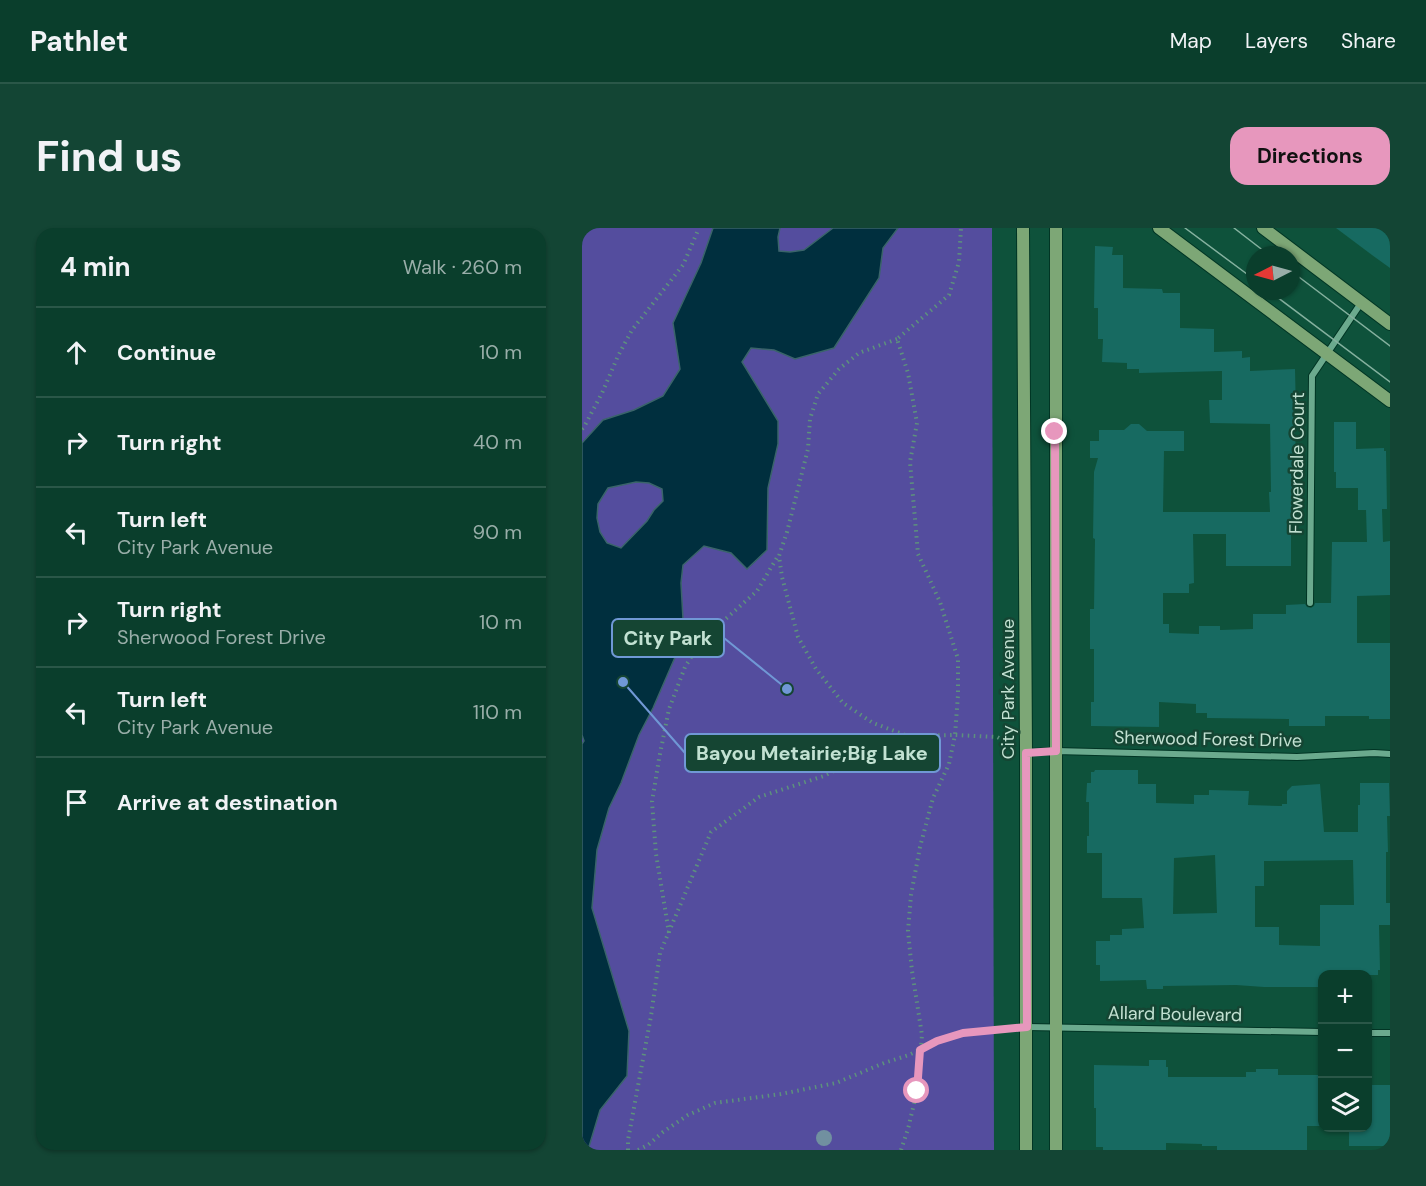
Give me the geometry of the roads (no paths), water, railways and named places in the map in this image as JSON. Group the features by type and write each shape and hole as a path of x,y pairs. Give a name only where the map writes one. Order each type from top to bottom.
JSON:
{"main road":[{"name":"City Park Avenue","path":"1023,228 1026,1150"},
{"path":"1056,228 1056,1150"},
{"path":"1159,228 1390,401"},
{"path":"1263,228 1390,324"}],"street":[{"name":"Flowerdale Court","path":"1310,603 1312,376 1361,303"},
{"name":"Sherwood Forest Drive","path":"1026,753 1056,751 1297,757 1390,754"},
{"name":"Allard Boulevard","path":"1027,1027 1318,1032"},
{"path":"1372,1033 1390,1033"}],"water":[{"path":"713,228 780,228 779,251 790,252 804,250 833,228 898,228 883,248 879,278 834,348 795,359 774,350 751,348 742,362 778,421 778,444 768,488 767,550 747,569 731,553 704,546 683,565 681,583 683,619 676,655 639,735 609,808 597,850 592,908 629,1031 627,1076 600,1110 588,1150 582,1150 582,744 584,741 582,735 582,443 603,420 634,410 663,396 680,369 673,323 701,263","holes":["636,482 649,483 662,489 663,501 621,548 607,543 600,532 597,518 598,504 608,488"]}],"tram line":[{"path":"1185,228 1246,273"},
{"path":"1234,228 1257,246"},
{"path":"1300,278 1390,346"},
{"path":"1281,300 1390,382"}],"place":[{"name":"Bayou Metairie;Big Lake","path":"623,682"},
{"name":"City Park","path":"787,689"}]}
